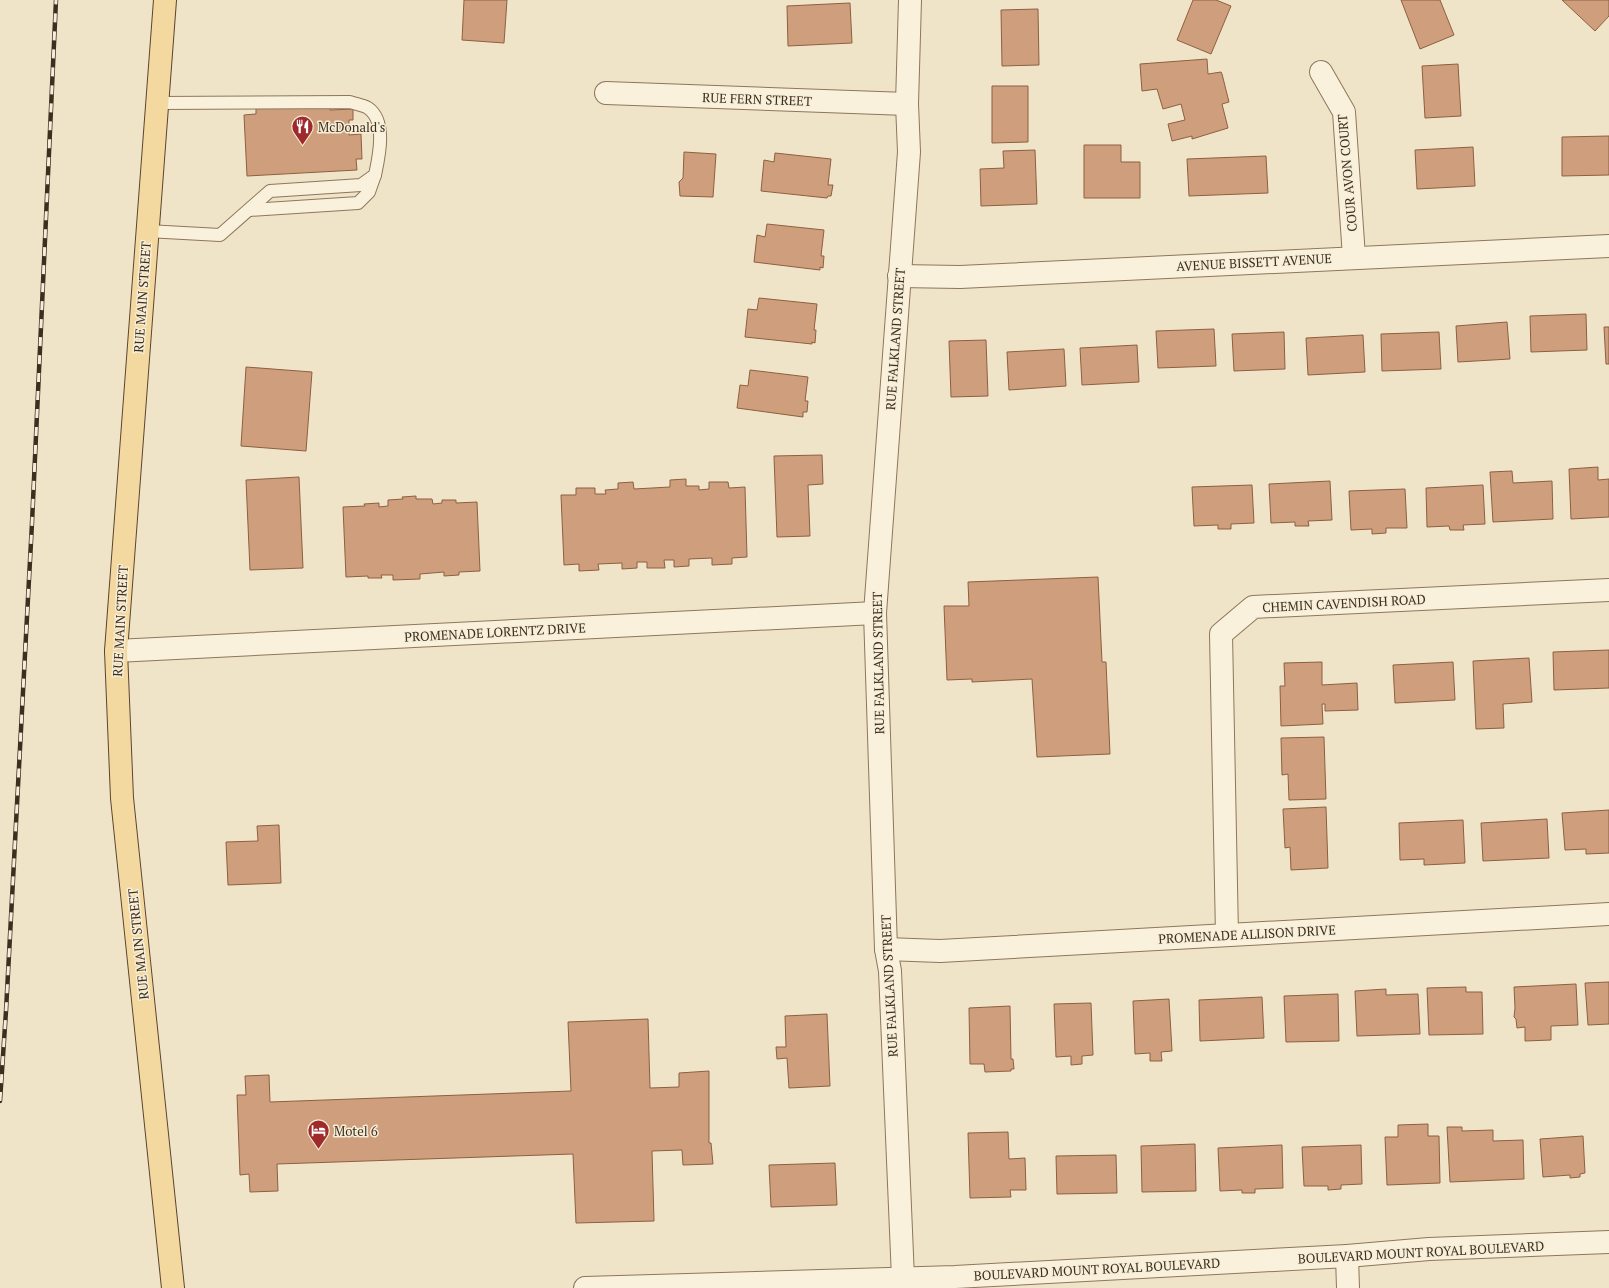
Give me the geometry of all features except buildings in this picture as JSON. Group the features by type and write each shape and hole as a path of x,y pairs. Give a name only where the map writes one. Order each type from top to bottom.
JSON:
{"main road":[{"name":"RUE MAIN STREET","path":"165,0 116,651 122,798 173,1288"}],"street":[{"name":"RUE FALKLAND STREET","path":"903,1278 890,971 886,949 875,613 909,152 907,104 910,0"},
{"name":"COUR AVON COURT","path":"1320,72 1344,112 1354,257"},
{"name":"RUE FERN STREET","path":"606,93 907,104"},
{"name":"AVENUE BISSETT AVENUE","path":"899,276 960,277 1609,246"},
{"name":"CHEMIN CAVENDISH ROAD","path":"1227,935 1221,634 1254,607 1609,590"},
{"name":"PROMENADE LORENTZ DRIVE","path":"116,651 875,613"},
{"name":"PROMENADE ALLISON DRIVE","path":"886,949 940,951 1609,914"},
{"name":"BOULEVARD MOUNT ROYAL BOULEVARD","path":"585,1288 903,1278 1347,1256 1430,1249 1609,1242"},
{"path":"1347,1256 1348,1288"}],"lane":[{"path":"157,103 350,102 367,107 377,119 379,156 375,175 370,192 358,203 249,210"},
{"path":"147,231 220,235 270,191 361,184 375,175"}],"railway":[{"path":"0,1101 32,523 56,0"}],"place":[{"name":"McDonald's","path":"303,146"},
{"name":"Motel 6","path":"319,1150"}]}
